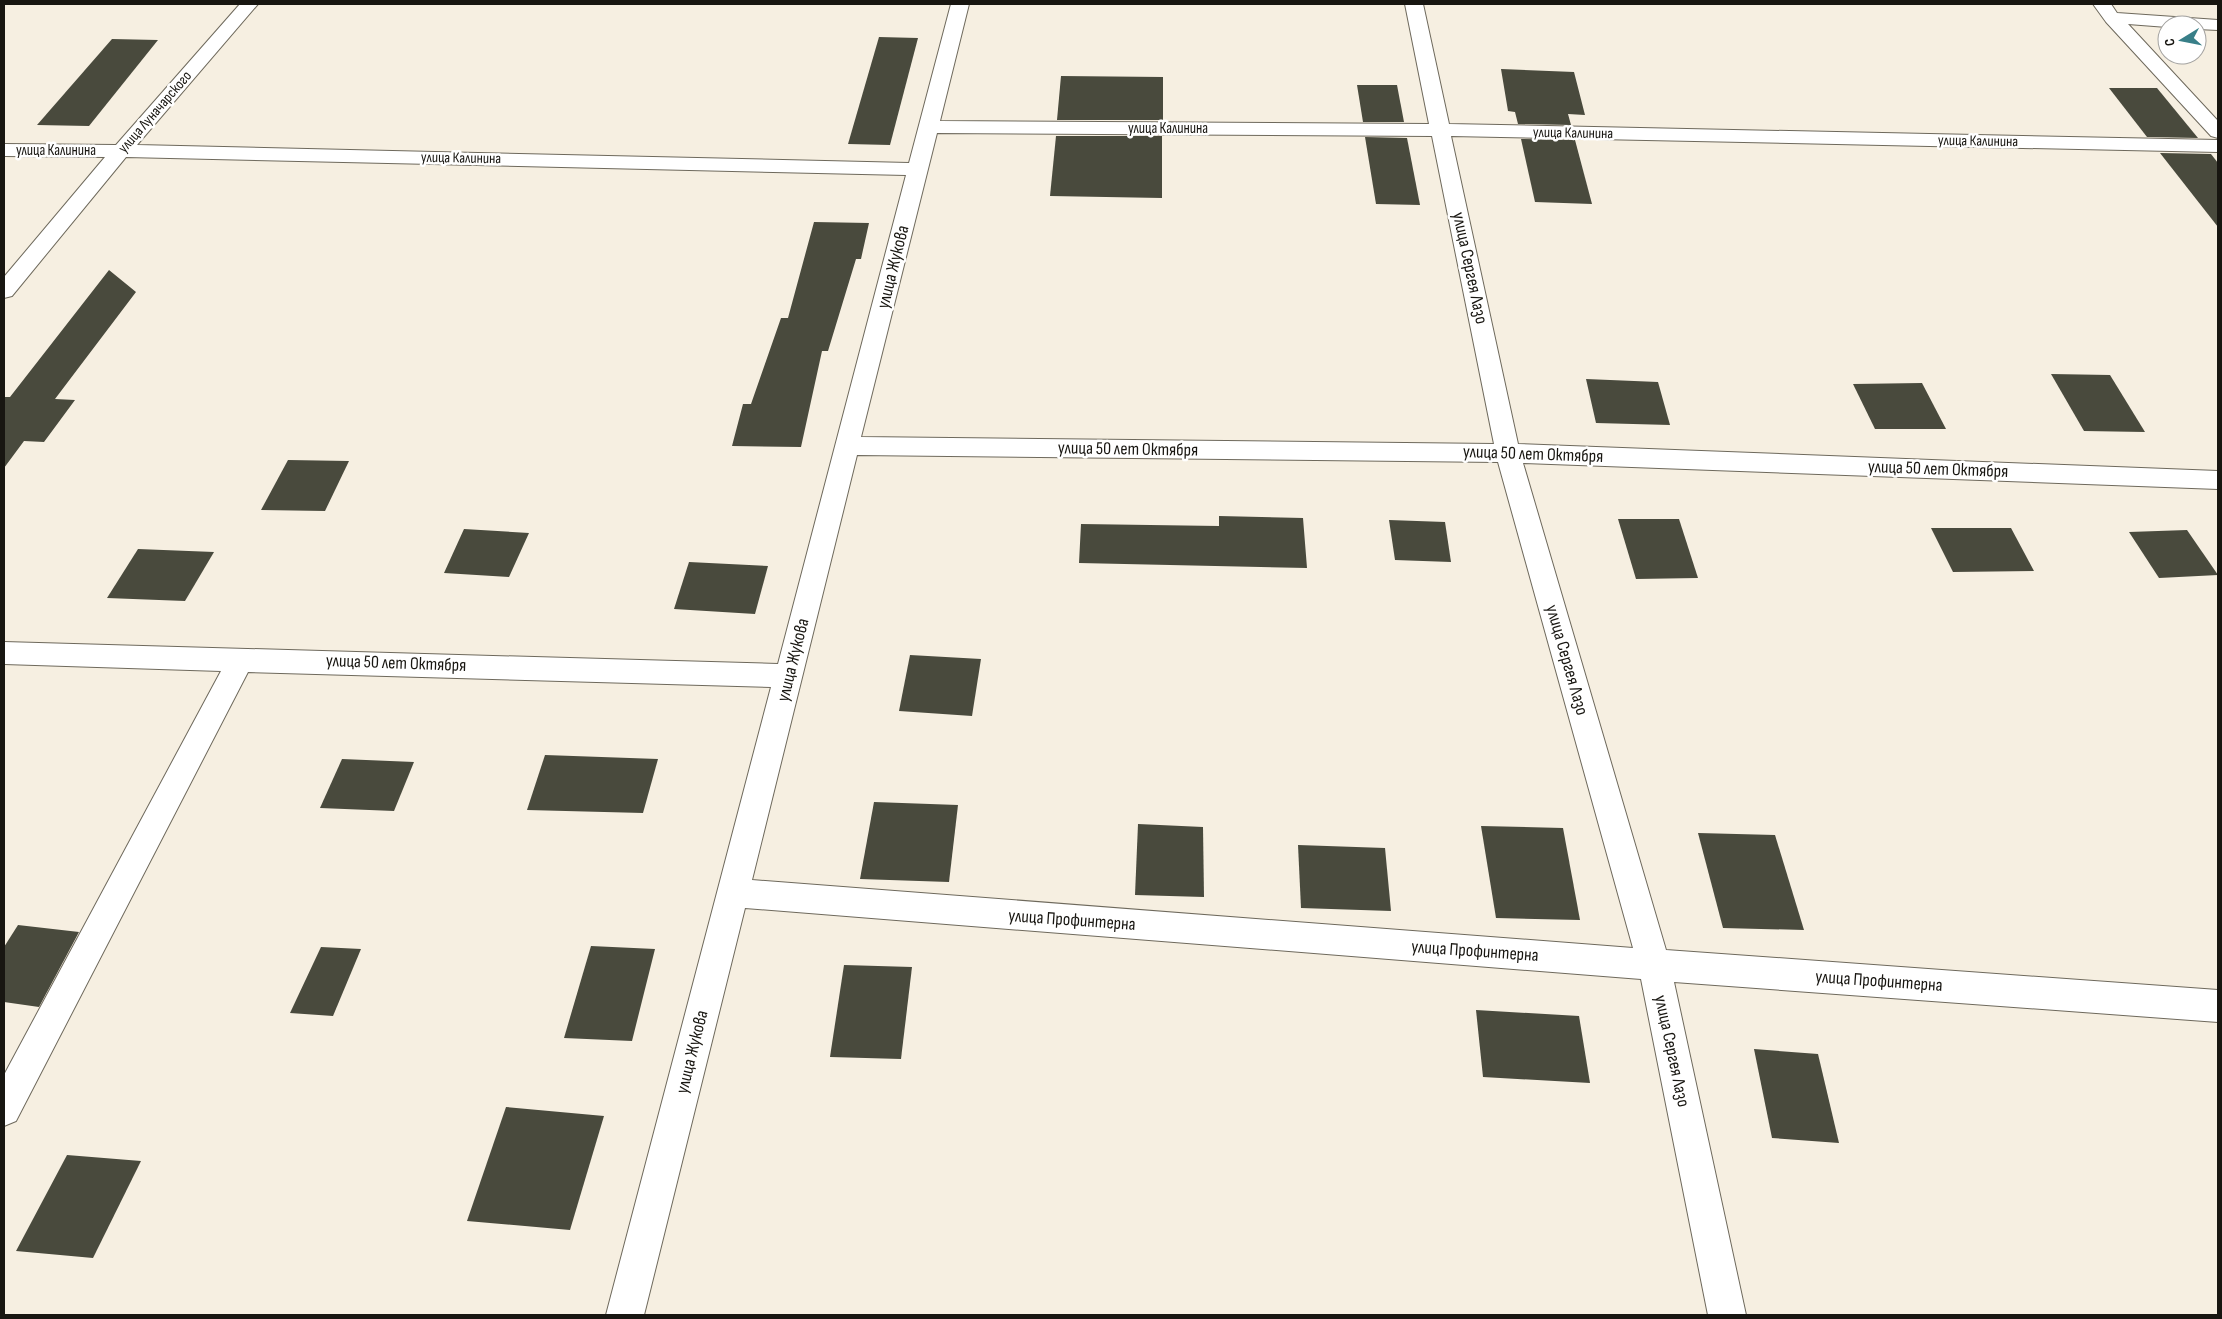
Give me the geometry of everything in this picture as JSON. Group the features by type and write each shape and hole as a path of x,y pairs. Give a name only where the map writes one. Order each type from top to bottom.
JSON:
{"street":[{"name":"улица Луначарского","path":"4,291 121,150 249,4"},
{"name":"улица Жукова","path":"625,1315 960,4"},
{"name":"улица Сергея Лазо","path":"1414,4 1508,453 1654,965 1727,1315"},
{"path":"2107,11 2218,25"},
{"path":"2107,11 2218,132"},
{"name":"улица Калинина","path":"928,127 1441,130 2218,146"},
{"name":"улица Калинина","path":"4,150 121,150 917,169"},
{"name":"улица 50 лет Октября","path":"847,446 1508,453 2218,480"},
{"name":"улица 50 лет Октября","path":"4,652 789,676"},
{"path":"4,1109 241,659"},
{"name":"улица Профинтерна","path":"733,893 1654,965 2218,1006"}],"building":[{"path":"879,37 918,38 890,145 848,144"},
{"path":"112,39 158,40 89,126 37,125"},
{"path":"1501,69 1574,72 1585,115 1568,114 1571,125 1518,124 1515,112 1508,111"},
{"path":"1061,76 1163,77 1163,120 1057,120"},
{"path":"1357,85 1397,85 1404,122 1363,122"},
{"path":"2109,88 2157,88 2198,138 2147,137"},
{"path":"1056,136 1162,136 1162,198 1050,196"},
{"path":"1365,137 1407,138 1420,205 1376,204"},
{"path":"1521,139 1575,140 1592,204 1535,202"},
{"path":"2160,153 2211,154 2218,163 2218,227"},
{"path":"814,222 869,223 861,259 856,259 828,351 822,351 801,447 732,446 743,404 751,404 781,318 788,318"},
{"path":"109,270 136,292 55,399 75,400 44,442 24,441 4,468 4,397 10,397"},
{"path":"2051,374 2110,375 2145,432 2084,431"},
{"path":"1586,379 1658,382 1670,425 1596,423"},
{"path":"1922,383 1946,429 1875,429 1853,384"},
{"path":"288,460 349,461 325,511 261,510"},
{"path":"1219,516 1303,518 1307,568 1079,563 1081,524 1219,526"},
{"path":"1618,519 1679,519 1698,578 1636,579"},
{"path":"1389,520 1445,522 1451,562 1395,560"},
{"path":"1931,528 2011,528 2034,571 1953,572"},
{"path":"464,529 529,533 509,577 444,573"},
{"path":"2187,530 2218,575 2159,578 2129,532"},
{"path":"138,549 214,552 185,601 107,598"},
{"path":"689,562 768,566 755,614 674,609"},
{"path":"910,655 981,659 972,716 899,711"},
{"path":"545,755 658,759 643,813 527,810"},
{"path":"342,759 414,762 394,811 320,808"},
{"path":"874,802 958,805 949,882 860,879"},
{"path":"1138,824 1203,827 1204,897 1135,895"},
{"path":"1481,826 1563,828 1580,920 1496,918"},
{"path":"1698,833 1775,835 1804,930 1723,928"},
{"path":"1298,845 1385,848 1391,911 1301,908"},
{"path":"18,925 79,932 39,1007 4,1002 4,947"},
{"path":"591,946 655,949 632,1041 564,1038"},
{"path":"321,947 361,949 333,1016 290,1013"},
{"path":"844,965 912,967 901,1059 830,1057"},
{"path":"1476,1010 1579,1016 1590,1083 1483,1077"},
{"path":"1754,1049 1818,1054 1839,1143 1772,1138"},
{"path":"506,1107 604,1116 570,1230 467,1221"},
{"path":"67,1155 141,1161 93,1258 16,1251"}]}
